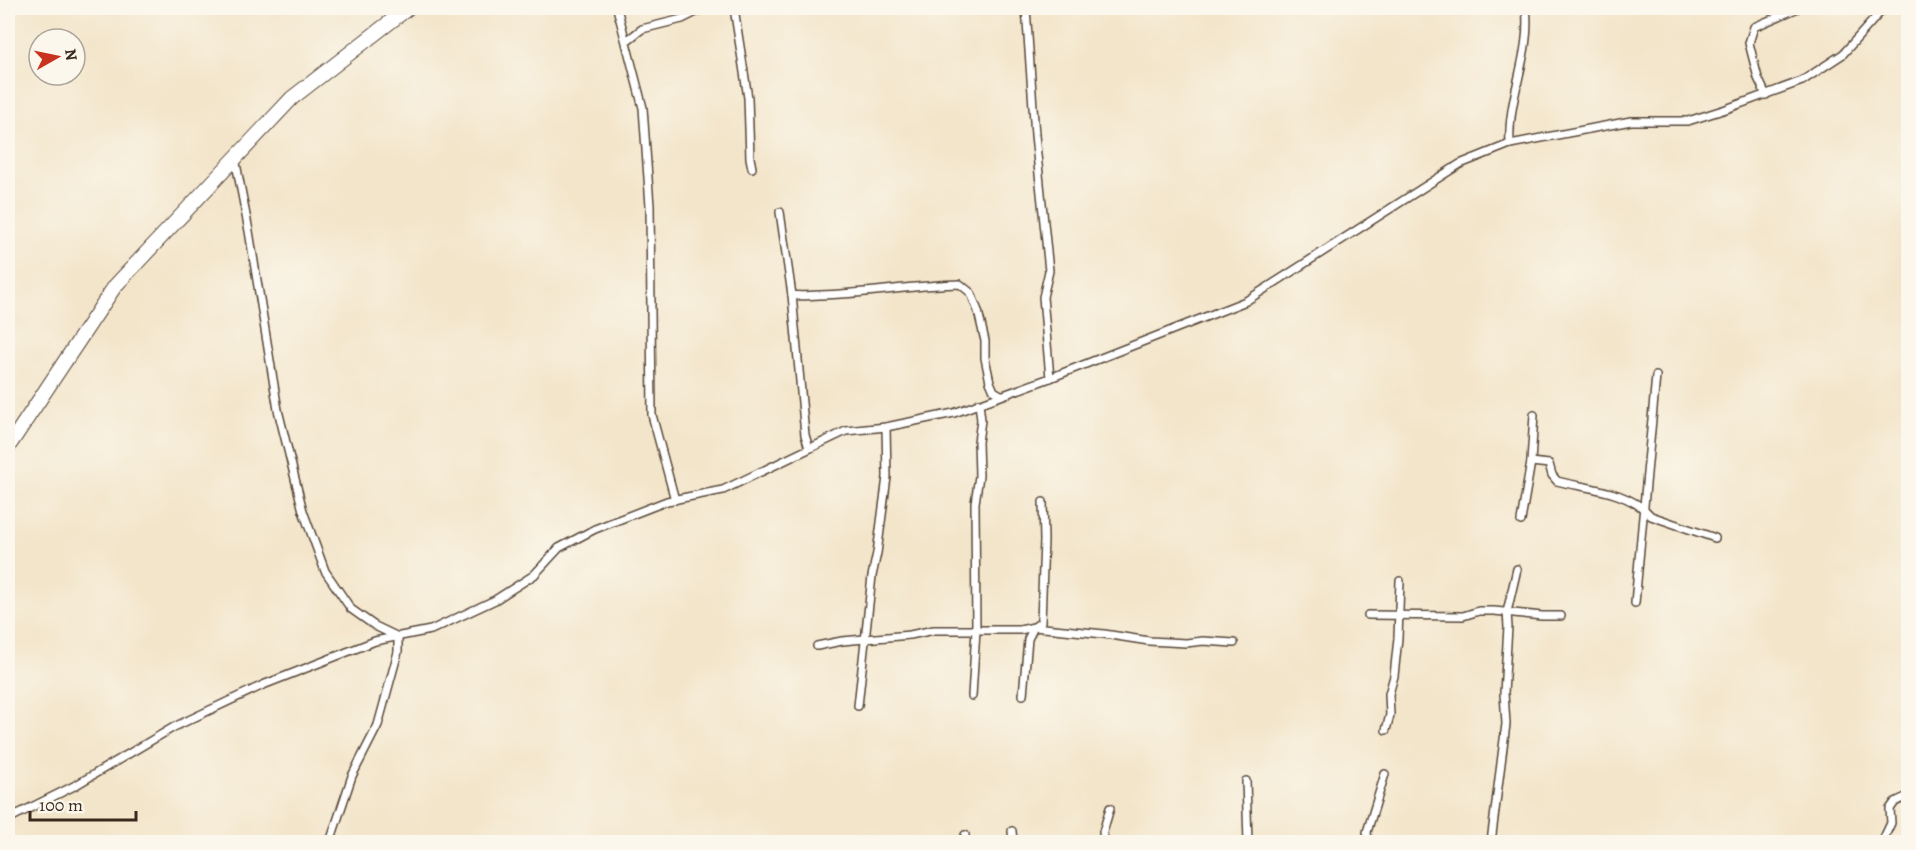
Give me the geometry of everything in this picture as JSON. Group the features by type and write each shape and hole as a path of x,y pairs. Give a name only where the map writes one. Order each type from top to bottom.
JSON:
{"highway":[{"path":"8,447 115,286 292,98 408,8"}],"street":[{"path":"616,8 643,108 650,206 652,415 675,500"},
{"path":"629,39 642,29 682,19 704,8"},
{"path":"734,8 748,98 752,168"},
{"path":"1026,8 1035,135 1049,271 1043,297 1050,378"},
{"path":"1510,144 1509,124 1528,23 1526,8"},
{"path":"1766,94 1758,78 1749,43 1754,27 1798,8"},
{"path":"8,819 76,785 174,727 263,685 375,641 431,630 495,600 534,575 559,548 595,529 675,500 723,490 846,431 954,413 1246,301 1460,164 1510,144 1631,121 1688,121 1802,81 1843,54 1884,8"},
{"path":"235,158 278,410 303,511 325,571 351,609 375,626 398,637"},
{"path":"780,212 792,295 805,435 809,448"},
{"path":"792,295 832,295 938,284 960,284 971,293 978,311 985,341 985,358 990,382 994,391 1001,395"},
{"path":"1635,603 1656,376"},
{"path":"972,696 976,630 975,503 980,476 979,403"},
{"path":"1521,521 1532,462 1534,415"},
{"path":"858,706 872,576 887,477 886,426"},
{"path":"1532,462 1549,464 1552,475 1557,481 1626,498 1644,507 1651,516 1715,538"},
{"path":"1023,695 1028,639 1034,627 1041,622 1043,502"},
{"path":"1491,843 1506,724 1504,693 1507,612 1517,569"},
{"path":"1386,730 1390,716 1389,694 1394,676 1398,638 1400,581"},
{"path":"1368,615 1463,616 1479,611 1561,616"},
{"path":"817,646 934,630 1020,630 1034,627 1149,641 1234,643"},
{"path":"330,843 352,776 378,725 398,652 398,637"},
{"path":"1368,843 1367,832 1385,774"},
{"path":"1246,781 1248,843"},
{"path":"1882,843 1891,823 1890,809 1895,802 1908,796"},
{"path":"1104,843 1103,832 1110,807"},
{"path":"1012,831 1013,843"}]}
